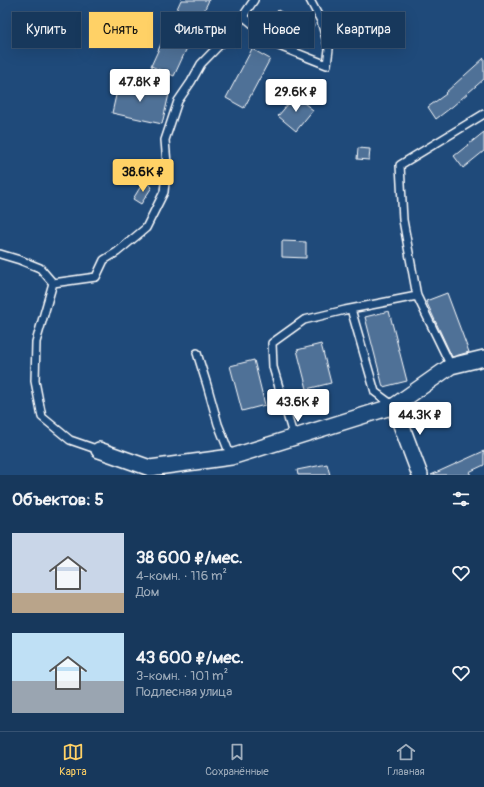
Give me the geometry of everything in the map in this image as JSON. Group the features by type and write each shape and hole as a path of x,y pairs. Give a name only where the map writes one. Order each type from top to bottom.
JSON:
{"street":[{"path":"99,450 150,468 232,457 394,406 451,366 484,358"},
{"path":"394,406 420,475"}],"lane":[{"path":"53,283 96,277 104,260 117,252 146,228 164,192 167,164 165,140 178,101 201,64 233,31 254,0"},
{"path":"243,16 279,46 327,65 329,49 321,21 310,0"},
{"path":"451,366 417,296 403,220 400,165 484,114"},
{"path":"0,254 40,268 53,283"},
{"path":"53,283 36,342 35,381 42,417 70,440 99,450"},
{"path":"294,438 273,367 272,343 304,320 417,296"},
{"path":"351,309 375,392 394,406"},
{"path":"197,353 218,424 232,457"}],"building":[{"path":"181,0 209,0 203,12 176,12"},
{"path":"161,44 161,48 187,48 174,76 151,66"},
{"path":"252,49 270,59 244,108 226,98"},
{"path":"484,58 484,79 436,119 428,107 446,94 445,93"},
{"path":"119,82 169,94 162,124 112,113"},
{"path":"295,96 313,110 296,131 278,116"},
{"path":"484,132 484,151 463,168 454,156"},
{"path":"358,148 370,149 369,160 357,159"},
{"path":"144,181 152,187 141,204 133,199"},
{"path":"282,241 306,242 306,258 282,257"},
{"path":"447,293 469,352 452,357 426,301"},
{"path":"389,311 407,381 383,387 365,317"},
{"path":"321,344 331,383 307,389 297,350"},
{"path":"254,360 265,405 242,411 230,366"},
{"path":"484,451 484,465 469,472 471,475 431,475"},
{"path":"327,464 330,475 298,475 297,470"}]}
